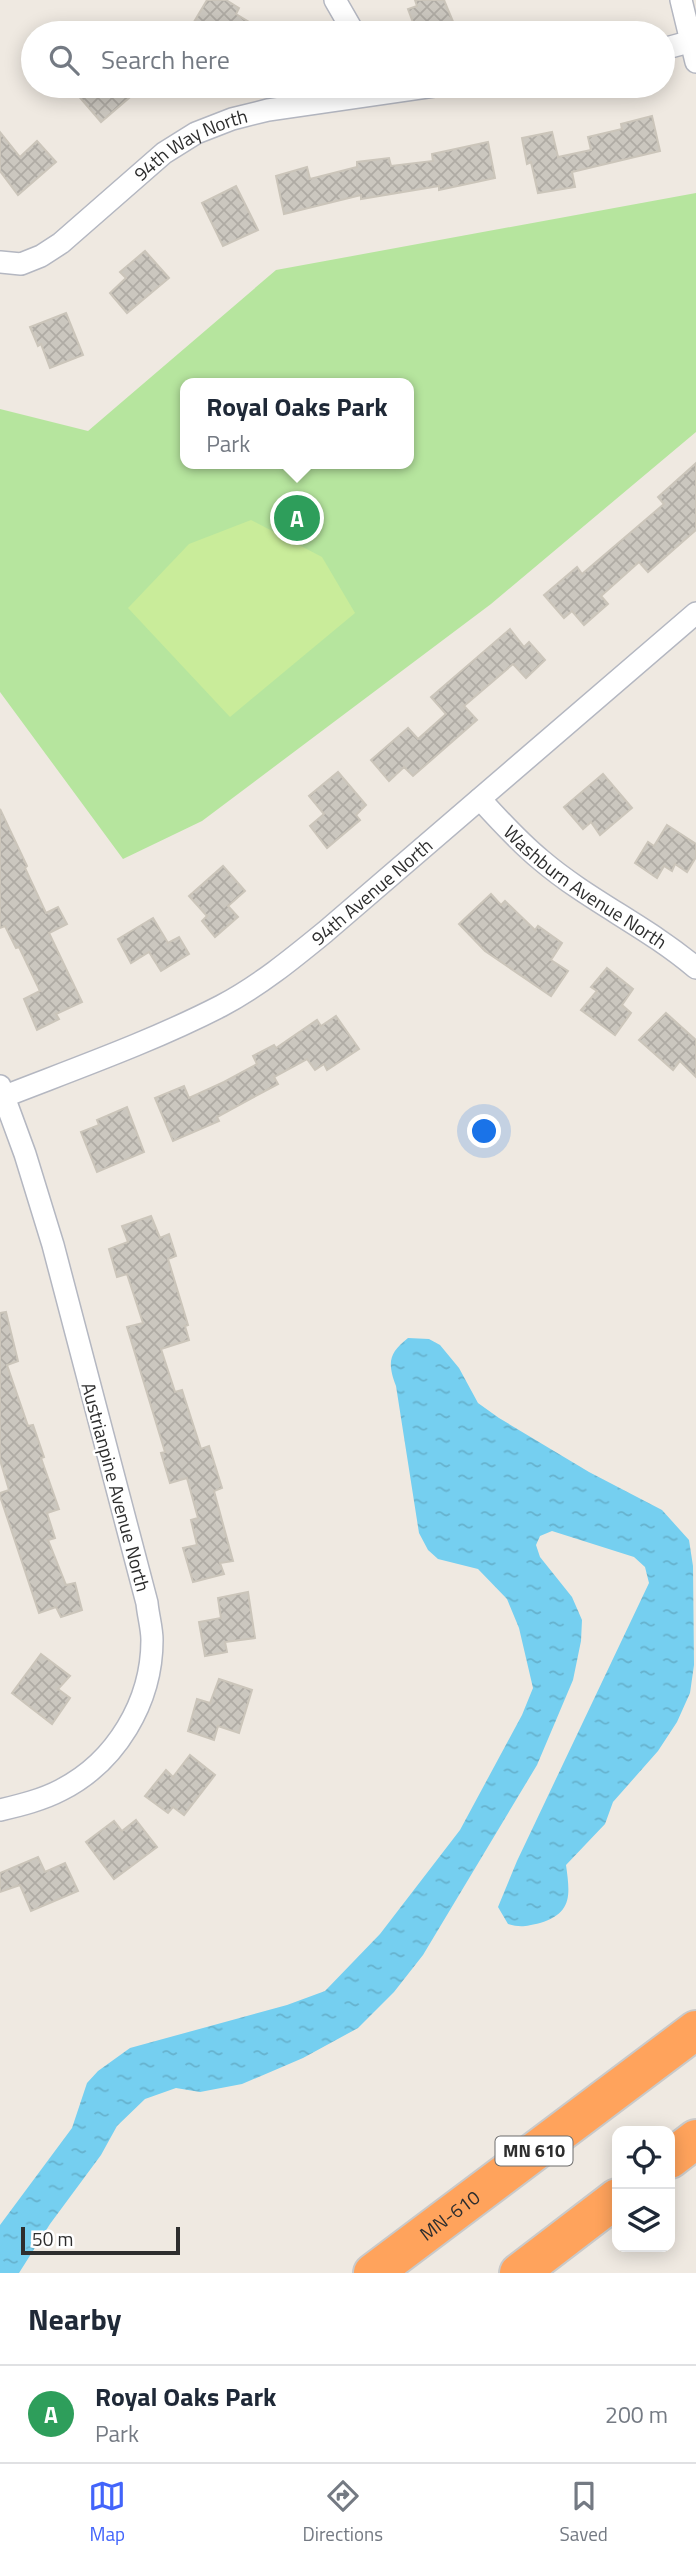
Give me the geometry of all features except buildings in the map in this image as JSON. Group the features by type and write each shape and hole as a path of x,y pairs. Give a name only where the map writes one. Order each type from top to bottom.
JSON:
{"highway":[{"name":"MN-610","path":"373,2273 696,2030"},
{"path":"675,2155 696,2139"},
{"path":"519,2273 612,2202"}],"street":[{"path":"335,0 347,21"},
{"path":"675,49 694,48 681,0"},
{"name":"94th Way North","path":"10,263 41,256 61,243 164,153 196,133 232,118 328,98"},
{"name":"94th Avenue North","path":"1,1094 171,1029 222,1006 266,979 325,932 696,613"},
{"name":"Washburn Avenue North","path":"480,799 541,861 677,952 696,968"},
{"name":"Austrianpine Avenue North","path":"0,1810 28,1804 62,1790 92,1770 118,1742 137,1711 148,1676 152,1640 147,1603 53,1245 25,1154 1,1094"}],"green space":[{"path":"696,193 696,432 491,604 202,821 123,859 0,692 0,409 88,431 276,270"},
{"path":"251,520 322,557 355,613 230,717 128,608 189,544"}],"water":[{"path":"408,1338 429,1339 440,1345 459,1368 478,1403 589,1472 662,1510 689,1540 693,1566 694,1665 690,1693 677,1722 658,1751 613,1802 605,1824 566,1865 568,1893 564,1908 551,1919 540,1923 524,1926 508,1924 498,1907 517,1861 649,1583 645,1567 634,1557 552,1531 540,1536 536,1545 540,1557 572,1597 582,1620 581,1641 573,1680 537,1765 423,1955 394,1992 358,2028 303,2058 242,2084 200,2092 176,2088 145,2099 117,2126 101,2155 50,2224 19,2273 0,2273 0,2225 72,2128 87,2083 98,2071 130,2048 287,2005 325,1991 380,1934 460,1830 522,1715 533,1688 519,1628 507,1599 478,1569 438,1559 428,1550 419,1533 396,1386 391,1370 393,1353"}],"place":[{"name":"Royal Oaks Park","path":"297,518"}]}
